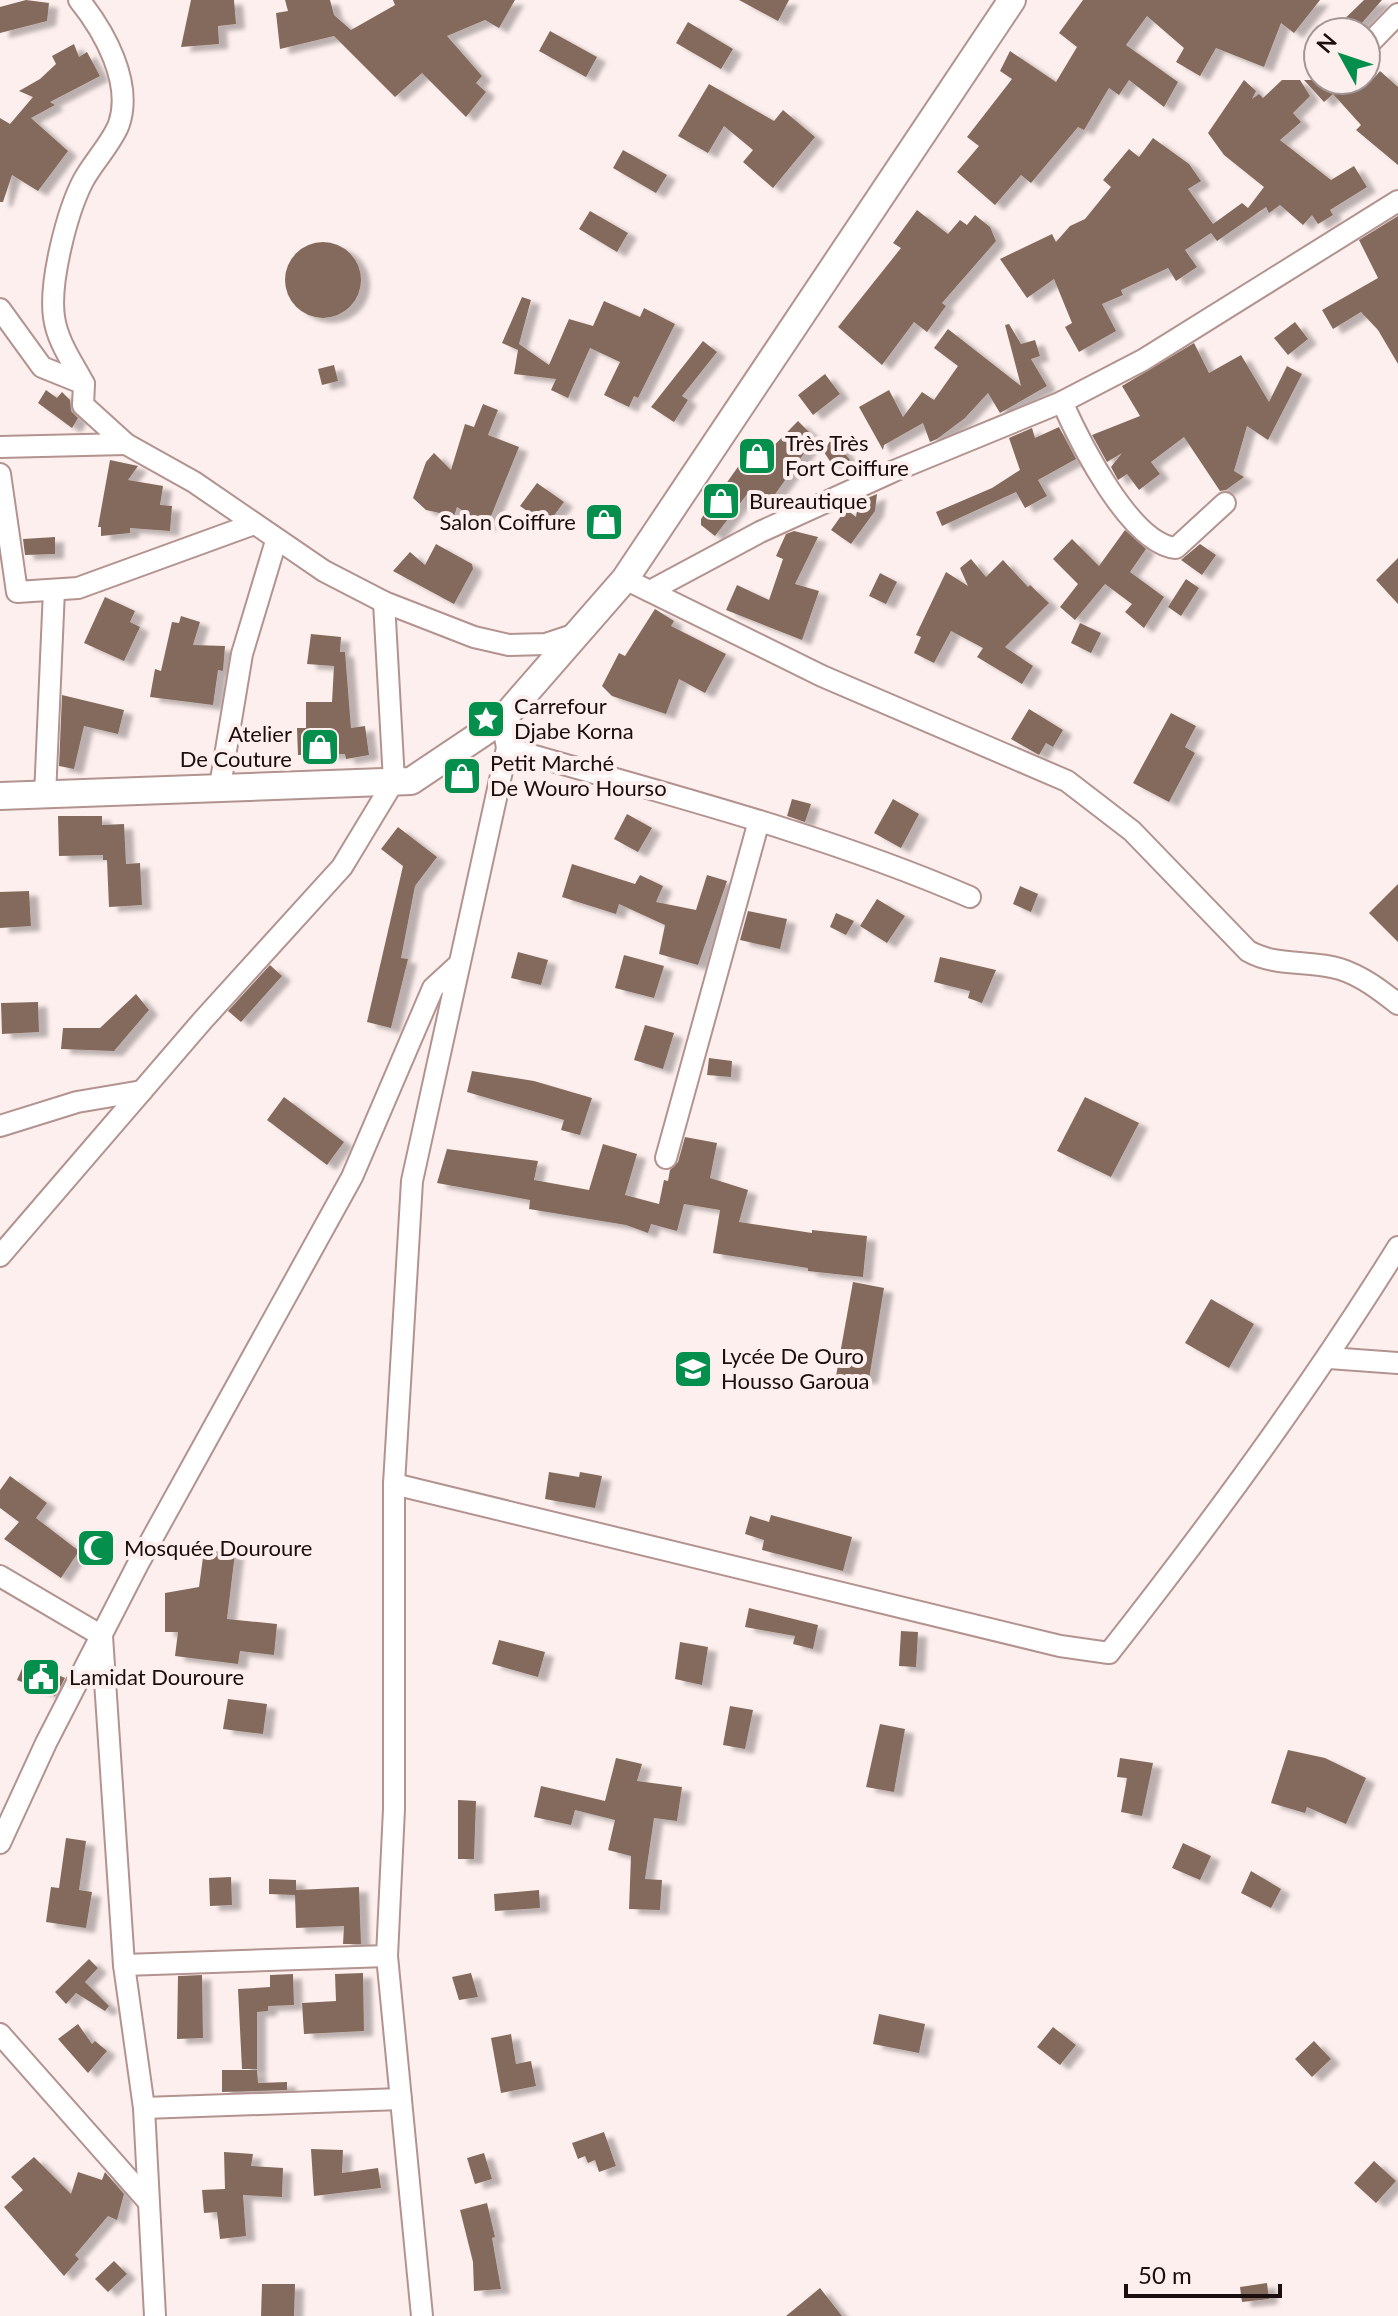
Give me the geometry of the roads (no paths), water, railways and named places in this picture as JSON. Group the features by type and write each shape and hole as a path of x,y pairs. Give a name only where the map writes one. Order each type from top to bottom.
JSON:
{"main road":[{"path":"0,796 411,781 502,720 625,579 1012,0"}],"street":[{"path":"79,0 107,42 118,75 122,103 118,125 74,199 54,299 59,337 84,384 83,405 126,444 194,482 276,541 384,602 474,637 509,645 546,644 581,633"},
{"path":"1382,30 1398,14"},
{"path":"650,591 787,520 1062,402 1143,360 1223,313 1398,201"},
{"path":"0,309 42,367 84,384"},
{"path":"1062,402 1105,485 1140,526 1166,547 1176,548 1225,503"},
{"path":"0,447 126,444"},
{"path":"0,474 17,592 78,588 254,524"},
{"path":"220,786 242,654 276,541"},
{"path":"625,579 822,676 1067,781 1132,831 1248,951 1262,959 1339,969 1366,980 1398,1004"},
{"path":"45,796 54,590"},
{"path":"0,1256 342,867 394,781 384,602"},
{"path":"422,2316 387,1956 394,1809 394,1484 412,1181 507,748 502,720"},
{"path":"507,748 759,821 916,874 970,897"},
{"path":"666,1158 759,821"},
{"path":"0,1843 46,1743 102,1636 352,1177 433,988 458,965"},
{"path":"0,1126 77,1102 142,1091"},
{"path":"394,1484 1060,1646 1109,1653 1157,1594 1329,1358 1398,1247"},
{"path":"1329,1358 1398,1363"},
{"path":"0,1576 102,1636"},
{"path":"102,1636 124,1965 144,2108 155,2316"},
{"path":"124,1965 387,1956"},
{"path":"0,2034 147,2200"},
{"path":"144,2108 401,2099"}],"place":[{"name":"Très Très Fort Coiffure","path":"757,456"},
{"name":"Bureautique","path":"721,501"},
{"name":"Salon Coiffure","path":"604,522"},
{"name":"Carrefour Djabe Korna","path":"486,719"},
{"name":"Atelier De Couture","path":"320,747"},
{"name":"Petit Marché De Wouro Hourso","path":"462,776"},
{"name":"Lycée De Ouro Housso Garoua","path":"693,1369"},
{"name":"Mosquée Douroure","path":"96,1548"},
{"name":"Lamidat Douroure","path":"41,1677"}]}
